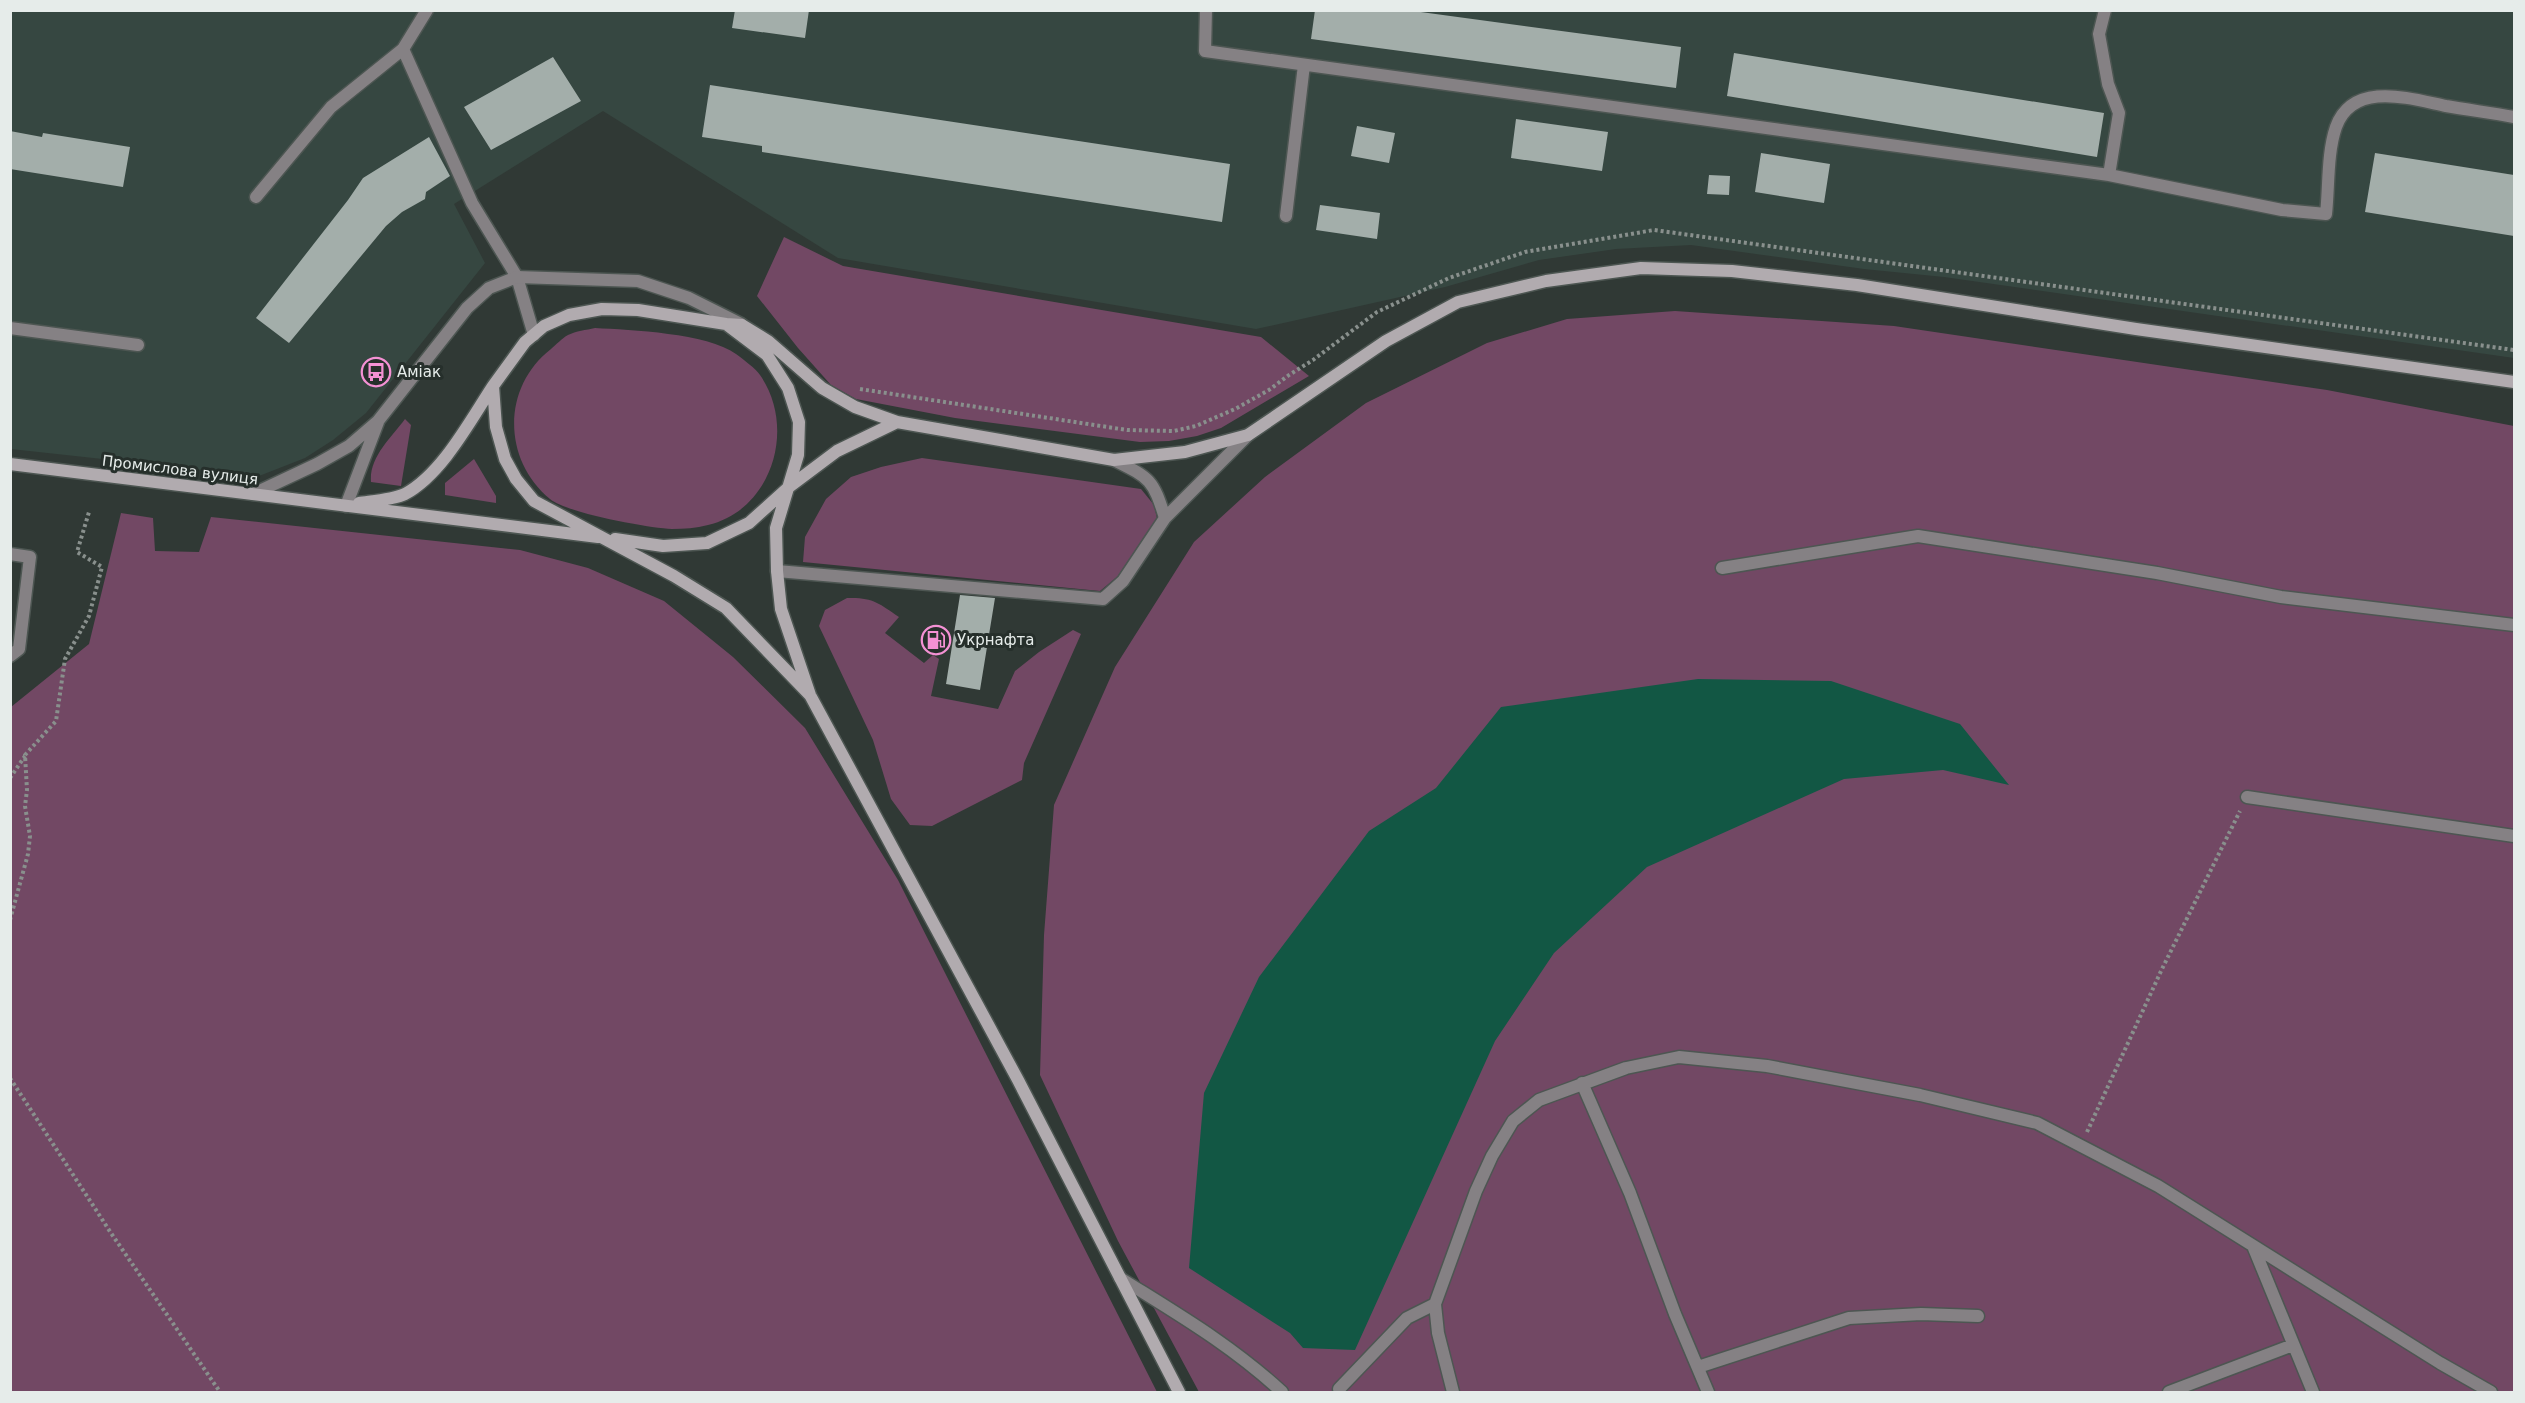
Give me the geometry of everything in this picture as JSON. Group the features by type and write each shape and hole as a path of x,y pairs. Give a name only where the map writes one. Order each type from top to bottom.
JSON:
{"main road":[{"path":"346,506 403,495 425,481 510,360 534,334 544,326 569,315 602,309 638,310 742,325 768,341 822,388 855,407 897,422 1114,460 1185,452 1248,435 1386,341 1458,302 1546,281 1641,268 1732,270 1857,285 2136,329 2514,382"},
{"path":"726,324 767,355 788,388 799,422 798,455 776,528 777,571 781,609 810,695 1018,1080 1179,1392"},
{"path":"493,386 496,427 504,459 516,479 534,501 674,576 726,609 810,695"},
{"name":"Промислова вулиця","path":"10,464 663,546 707,543 749,524 789,487 837,452 897,422"}],"street":[{"path":"256,197 331,107 403,49 427,10"},
{"path":"1206,10 1205,51 2109,175 2282,210 2326,214 2336,126 2349,106 2373,96 2409,97 2444,106 2514,117"},
{"path":"2105,10 2098,34 2108,84 2119,113 2109,175"},
{"path":"403,49 472,203 517,277 534,334"},
{"path":"1286,216 1304,65"},
{"path":"253,494 349,446 378,421 467,308 489,288 517,277 638,281 689,298 742,325"},
{"path":"10,328 138,345"},
{"path":"346,506 378,421"},
{"path":"777,571 1103,599 1124,580 1166,518 1248,435"},
{"path":"1114,460 1144,475 1157,491 1166,518"},
{"path":"1722,568 1918,536 2157,573 2281,597 2514,625"},
{"path":"10,554 30,557 19,649 10,656"},
{"path":"2247,797 2514,836"},
{"path":"1453,1392 1438,1334 1435,1304 1476,1191 1492,1156 1513,1121 1539,1100 1582,1083 1626,1068 1679,1057 1729,1061 1920,1095 1977,1107 2037,1124 2158,1186 2491,1392"},
{"path":"1582,1083 1630,1193 1675,1314 1708,1392"},
{"path":"2253,1246 2313,1392"},
{"path":"1120,1278 1220,1340 1282,1392"},
{"path":"1339,1389 1407,1318 1435,1304"},
{"path":"1698,1367 1849,1318 1921,1314 1978,1316"},
{"path":"2169,1392 2293,1345"}],"path":[{"path":"857,389 1127,430 1174,431 1196,426 1235,409 1269,390 1313,360 1377,312 1449,278 1525,252 1654,230 2514,350"},
{"path":"10,778 25,755 56,721 65,658 88,616 98,583 102,567 77,552 89,512"},
{"path":"10,920 28,854 30,836 26,806 25,755"},
{"path":"2081,1146 2162,969 2247,797"},
{"path":"10,1078 111,1233 220,1392"}],"shaded area":[{"path":"11,11 2514,11 2514,358 1944,277 1864,269 1691,245 1616,249 1539,260 1445,287 1256,329 838,258 603,111 454,204 485,263 366,413 333,440 305,458 259,476 11,449"},
{"path":"784,237 843,266 1261,337 1309,376 1221,428 1197,436 1169,441 1140,442 955,418 856,399 831,385 757,296"},
{"path":"1675,311 1894,326 2327,390 2514,426 2514,1392 1199,1392 1118,1241 1040,1075 1044,935 1054,805 1115,667 1194,542 1265,477 1366,403 1487,343 1567,319"},
{"path":"595,328 668,334 707,341 736,354 758,372 771,396 776,419 777,442 772,464 762,485 748,503 730,516 708,525 686,529 661,528 608,519 573,509 550,499 534,483 523,464 516,444 514,423 516,403 523,383 535,365 564,338 574,332"},
{"path":"405,419 411,425 401,486 371,482 371,473 377,456"},
{"path":"922,458 1141,489 1154,505 1157,518 1118,576 1100,591 803,562 805,537 826,499 851,477 881,467"},
{"path":"474,459 496,496 496,503 445,495 445,483"},
{"path":"121,513 153,518 155,551 199,552 211,517 520,550 588,568 664,601 733,657 805,728 898,880 1157,1392 11,1392 11,707 89,644"},
{"path":"847,598 869,600 886,608 899,617 885,633 924,663 933,655 939,659 931,696 998,709 1015,671 1073,630 1081,634 1024,763 1022,780 932,826 910,825 891,799 873,740 819,626 825,610"},
{"path":"1698,679 1831,681 1960,724 2009,785 1943,770 1844,779 1647,867 1554,953 1495,1041 1355,1350 1303,1348 1290,1333 1189,1268 1204,1093 1259,977 1369,831 1436,788 1501,707"}],"building":[{"path":"735,10 809,10 805,38 732,28"},
{"path":"1315,10 1406,10 1681,47 1676,88 1311,39"},
{"path":"1734,53 2104,113 2097,157 1727,96"},
{"path":"553,57 581,101 491,150 464,107"},
{"path":"710,85 1230,164 1222,222 762,152 762,146 702,137"},
{"path":"1516,119 1608,132 1602,171 1511,158"},
{"path":"1357,126 1395,133 1389,163 1351,156"},
{"path":"10,131 42,137 43,133 130,147 123,187 10,169"},
{"path":"429,137 450,176 426,192 425,199 402,212 386,226 289,343 256,318 363,178"},
{"path":"1761,153 1830,164 1824,203 1755,192"},
{"path":"2375,153 2514,175 2514,236 2365,212"},
{"path":"1709,175 1730,176 1729,195 1707,194"},
{"path":"1320,205 1380,213 1377,239 1316,230"},
{"path":"960,595 995,598 980,690 946,684"}],"place":[{"name":"Аміак","path":"376,372"},
{"name":"Укрнафта","path":"936,640"}]}
